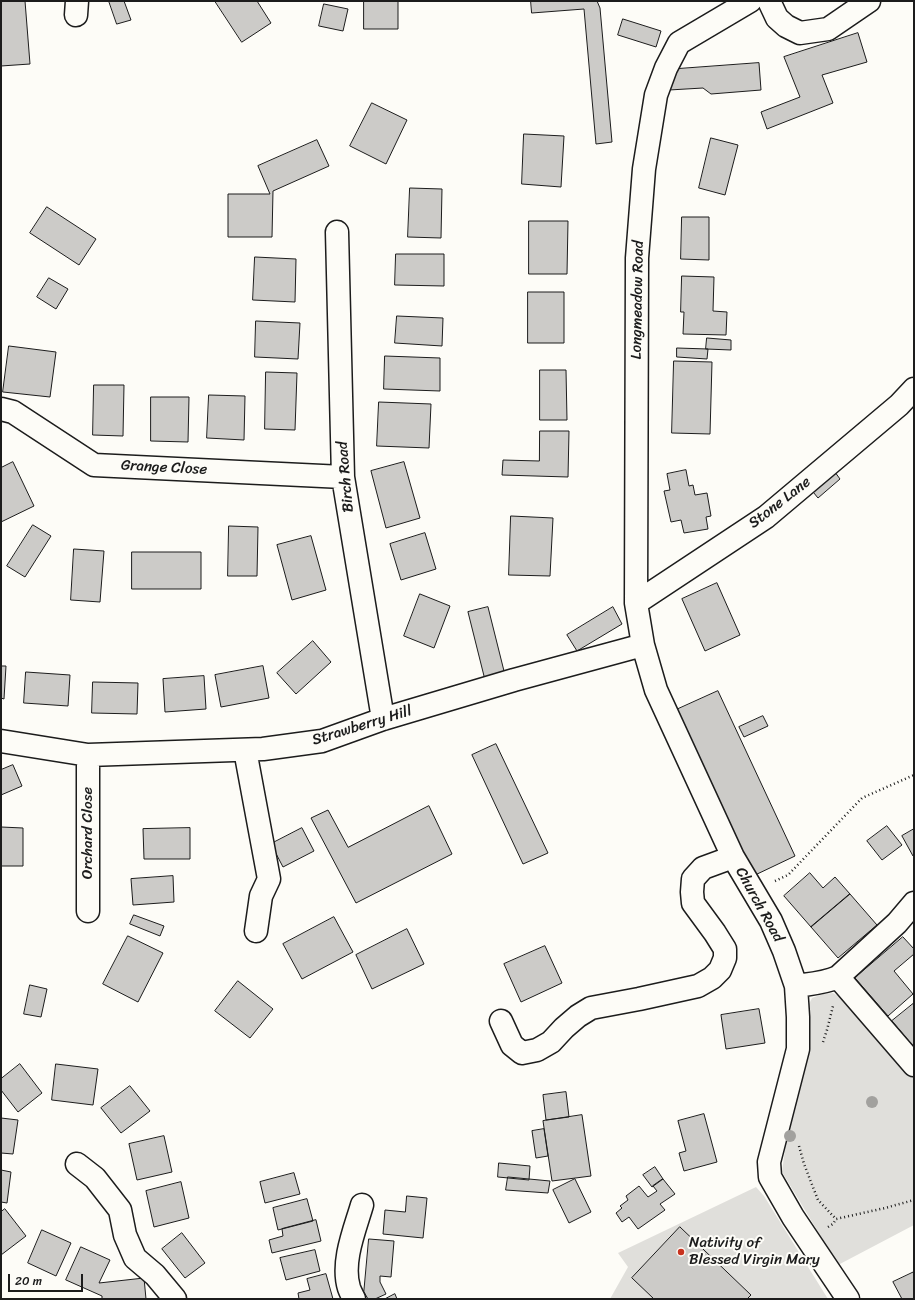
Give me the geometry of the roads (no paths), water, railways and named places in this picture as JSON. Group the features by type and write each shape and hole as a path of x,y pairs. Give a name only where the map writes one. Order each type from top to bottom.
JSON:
{"street":[{"name":"Longmeadow Road","path":"643,645 636,603 637,258 644,168 656,95 666,68 679,43 750,1"},
{"path":"769,1 777,18 786,26 800,33 828,29 869,1"},
{"name":"Birch Road","path":"337,232 343,477 383,719"},
{"name":"Stone Lane","path":"636,603 766,517 899,405 914,389"},
{"name":"Grange Close","path":"1,409 13,412 94,465 343,477"},
{"name":"Strawberry Hill","path":"1,740 88,755 263,749 322,741 383,719 514,680 643,645"},
{"name":"Church Road","path":"643,645 656,690 732,857 771,921 784,951 796,986 798,1049 769,1162 770,1177 793,1217 848,1299"},
{"path":"245,750 269,879 261,896 256,931"},
{"name":"Orchard Close","path":"88,755 88,911"},
{"path":"501,1021 512,1045 522,1053 538,1050 551,1042 578,1016 591,1008 698,986 712,978 720,970 726,958 725,949 715,932 693,903 693,879 703,868 732,857"},
{"path":"796,986 818,984 834,979 897,923 914,903"},
{"path":"834,979 914,1065"},
{"path":"76,1164 95,1178 120,1210 125,1235 134,1258 155,1275 175,1299"},
{"path":"354,1299 348,1287 346,1266 362,1205"}],"place":[{"name":"Nativity of Blessed Virgin Mary","path":"681,1252"}]}
